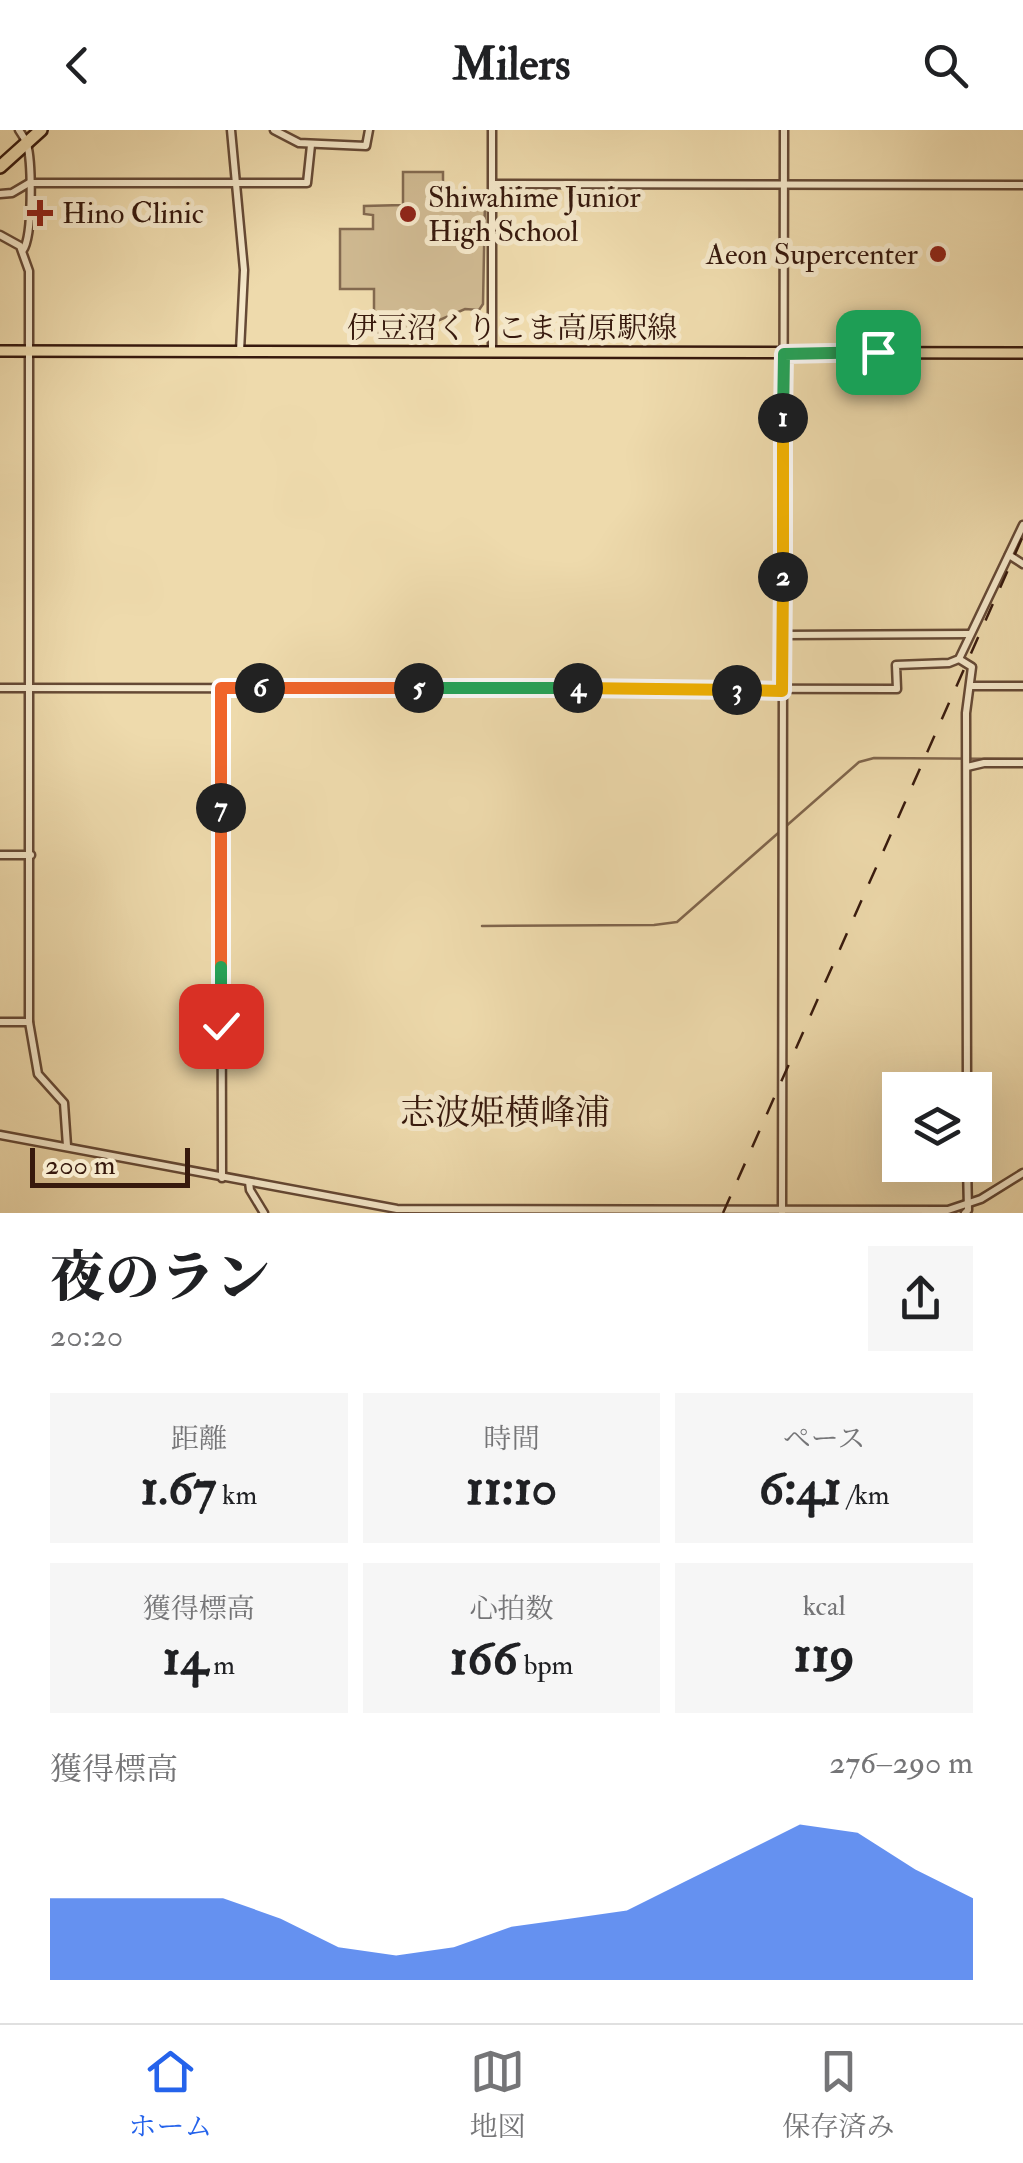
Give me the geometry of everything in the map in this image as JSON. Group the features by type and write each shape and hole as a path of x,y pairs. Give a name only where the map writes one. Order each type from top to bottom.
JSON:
{"highway":[{"path":"0,167 41,130"}],"main road":[{"name":"伊豆沼くりこま高原駅線","path":"0,352 1023,354"}],"street":[{"path":"19,130 27,142 30,183 29,238 23,250"},
{"path":"231,130 244,270 240,352"},
{"path":"274,130 292,141 311,145 366,146 370,130"},
{"path":"492,130 492,352"},
{"path":"782,1211 784,130"},
{"path":"0,194 12,194 30,183 307,183 311,145"},
{"path":"493,184 1023,185"},
{"path":"0,235 23,250 29,271 29,1022 38,1074 64,1104 67,1146"},
{"path":"0,688 897,689 896,666 949,663 960,658 1023,525"},
{"path":"1009,555 1023,564"},
{"path":"783,635 970,634"},
{"path":"960,658 972,667 966,713 967,1072"},
{"path":"972,686 1023,686"},
{"path":"221,688 222,1178"},
{"path":"967,762 1023,763"},
{"path":"0,855 31,855"},
{"path":"0,1022 29,1022"},
{"path":"0,1134 397,1211 966,1209 1023,1174"},
{"path":"249,1182 264,1213"},
{"path":"966,1209 967,1182"}],"shaded area":[{"path":"403,172 443,172 443,200 485,200 483,304 479,310 465,309 407,334 374,334 374,289 340,289 340,229 373,229 373,215 364,214 364,206 403,205"}],"waterway":[{"path":"482,926 677,922 859,762 874,758 1023,759"}],"railway":[{"path":"723,1213 1023,536"}],"place":[{"name":"Hino Clinic","path":"40,213"},
{"name":"Shiwahime Junior High School","path":"408,214"},
{"name":"Aeon Supercenter","path":"938,254"}],"district":[{"name":"志波姫横峰浦","path":"505,1113"}],"route":[{"path":"221,1026 221,688 782,691 784,354 878,352"}]}
